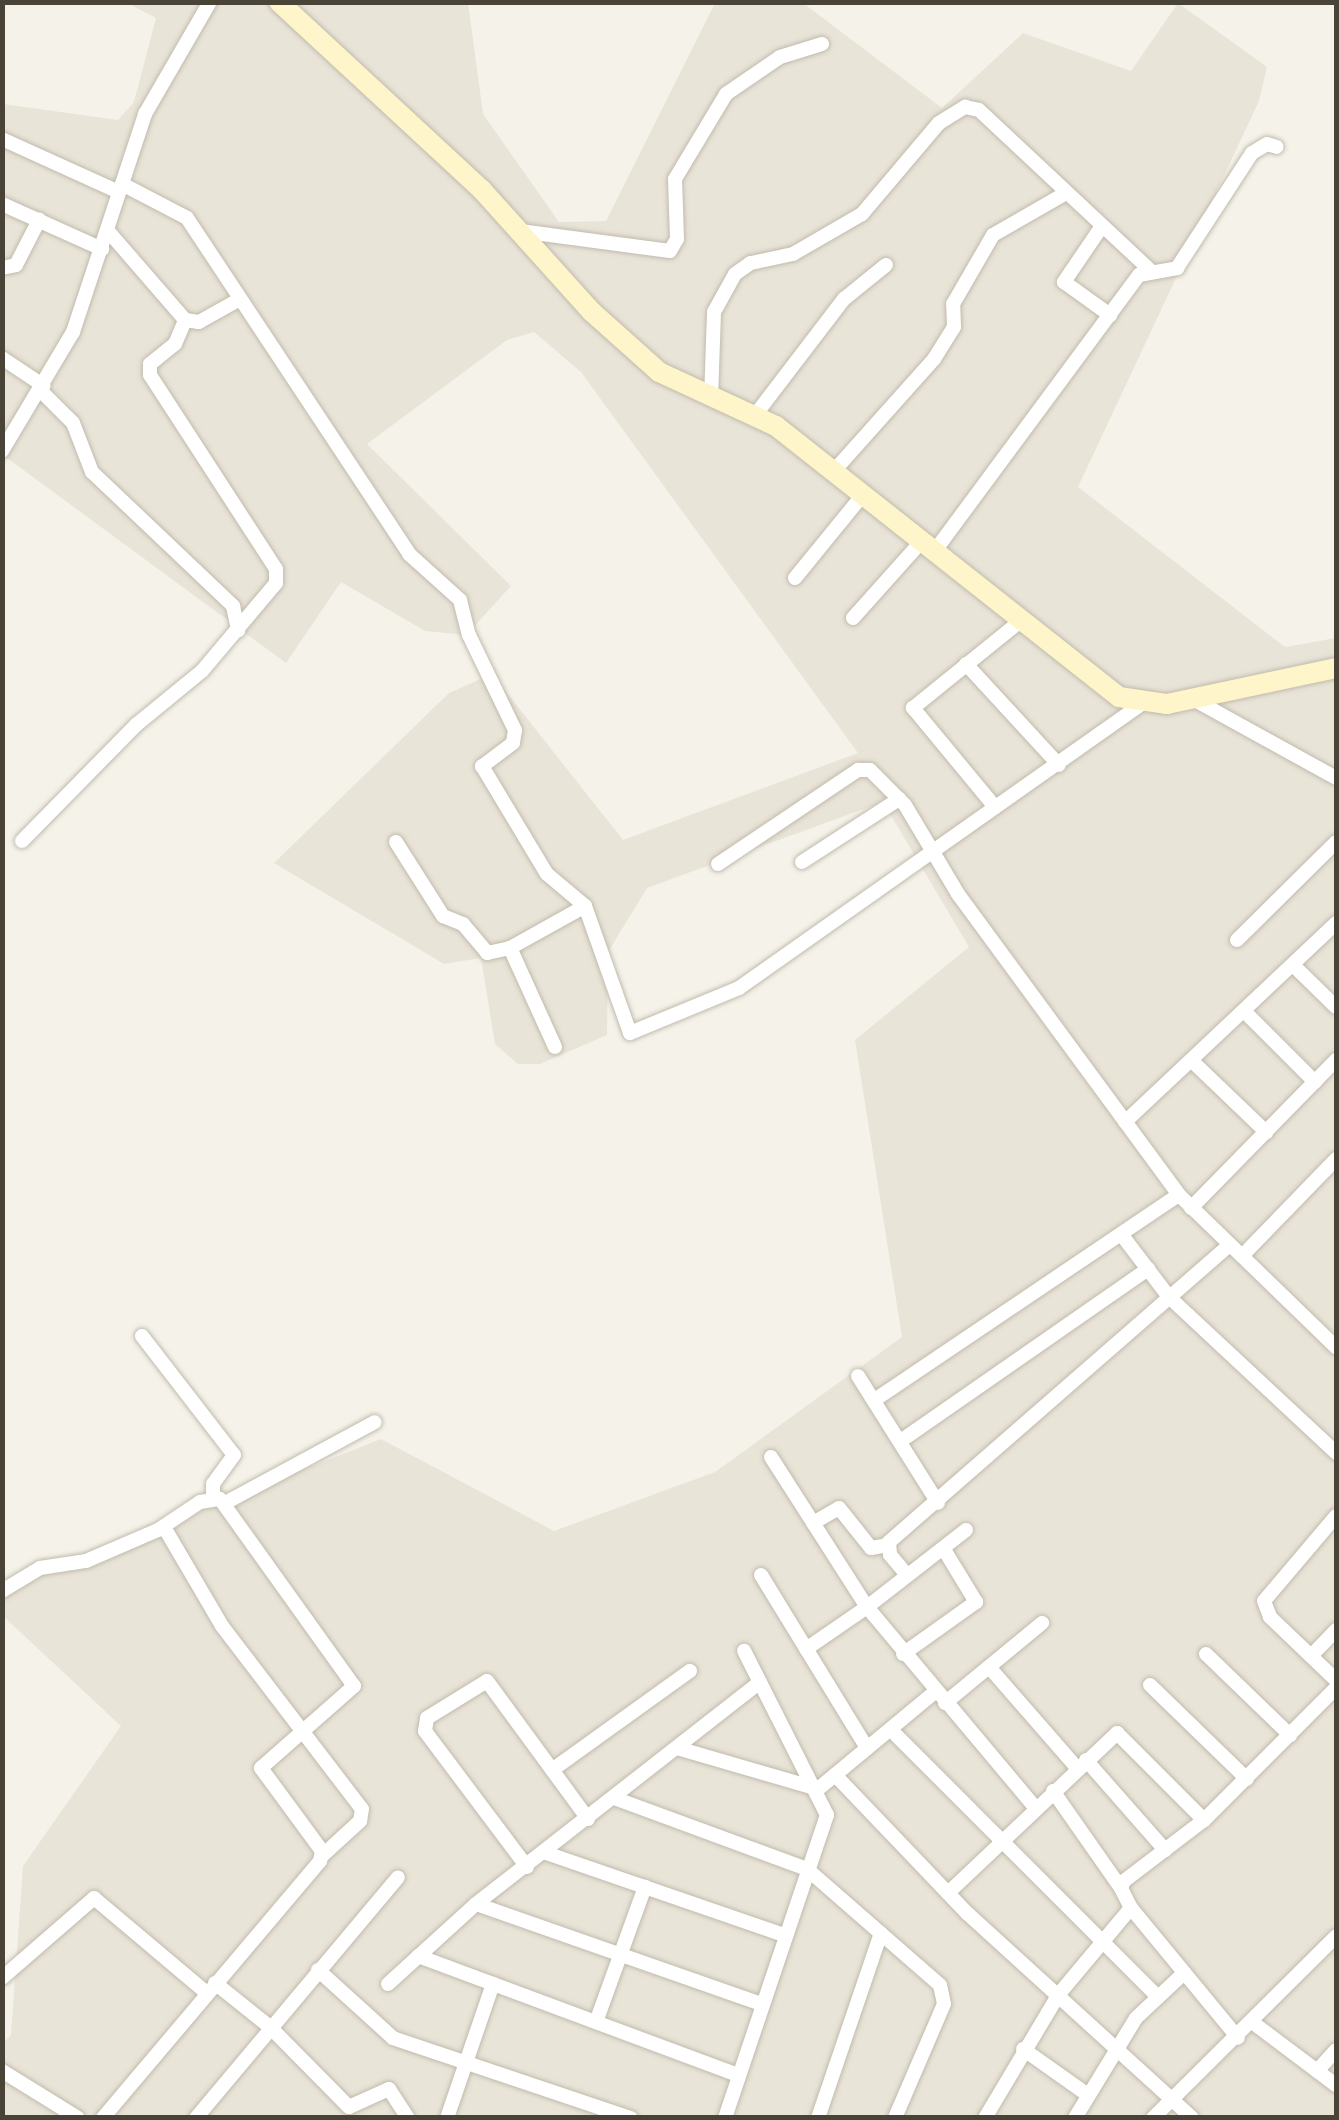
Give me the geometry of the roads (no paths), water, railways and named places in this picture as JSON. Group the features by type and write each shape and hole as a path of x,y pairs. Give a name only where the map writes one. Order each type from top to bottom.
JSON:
{"street":[{"path":"2,451 43,388 83,308 154,92 210,2"},
{"path":"279,2 520,231 637,354 711,399 756,414 1119,697 1141,704 1192,698 1336,668"},
{"path":"520,231 670,251 677,240 676,174 726,94 780,57 822,44"},
{"path":"711,399 714,312 735,274 760,260 793,254 862,214 958,109 979,110 1151,271"},
{"path":"2,139 180,212 412,558 460,600 469,635 516,730 513,743 482,766 547,874 585,906 630,1033 641,1033 739,988 1141,704"},
{"path":"852,618 927,547 1139,275 1177,268 1252,153 1267,144 1277,147"},
{"path":"832,472 934,360 954,327 953,304 987,242 1013,218 1066,193"},
{"path":"2,204 102,248"},
{"path":"2,268 16,265 39,220"},
{"path":"1102,226 1064,282 1110,315"},
{"path":"108,230 185,320 199,322 240,300"},
{"path":"756,414 844,299 857,295 886,264"},
{"path":"22,841 237,635 274,586 277,572 150,375 150,364 175,344 185,320"},
{"path":"2,358 43,388 74,423 92,472 232,606 237,635"},
{"path":"795,578 861,497"},
{"path":"995,808 912,712 1023,619"},
{"path":"966,664 1059,764"},
{"path":"1192,698 1336,778"},
{"path":"718,864 858,770 870,770 899,799 931,850 1178,1195 1336,1346"},
{"path":"802,862 899,799"},
{"path":"396,842 443,916 463,924 487,952 510,948 585,906"},
{"path":"1236,940 1336,842"},
{"path":"1324,855 1336,868"},
{"path":"1125,1122 1336,923"},
{"path":"510,948 555,1047"},
{"path":"1293,965 1336,1007"},
{"path":"1245,1012 1315,1082"},
{"path":"1191,1208 1336,1060"},
{"path":"1192,1061 1266,1132"},
{"path":"1242,1256 1336,1160"},
{"path":"876,1399 1178,1195"},
{"path":"1121,1234 1168,1298 1336,1453"},
{"path":"813,1523 839,1508 871,1548 888,1545 1230,1245"},
{"path":"902,1440 1148,1269"},
{"path":"142,1336 234,1455 212,1484 219,1501 354,1686 262,1764 261,1772 322,1856"},
{"path":"858,1376 902,1440 938,1503"},
{"path":"2,1592 40,1568 86,1561 164,1527 375,1422"},
{"path":"771,1457 867,1607 1035,1808"},
{"path":"1336,1516 1264,1601 1270,1617 1336,1680"},
{"path":"104,2118 322,1856 360,1821 362,1810 222,1626 164,1527"},
{"path":"806,1649 966,1530"},
{"path":"888,1545 907,1575"},
{"path":"903,1654 976,1602 943,1548"},
{"path":"761,1575 867,1748"},
{"path":"818,1789 891,1730 989,1667 1042,1623"},
{"path":"1310,1656 1336,1630"},
{"path":"724,2118 784,1934 828,1816 818,1789 744,1652"},
{"path":"1206,1654 1290,1735"},
{"path":"989,1667 1164,1850"},
{"path":"552,1770 690,1672"},
{"path":"527,1867 424,1721 487,1681 588,1819"},
{"path":"388,1984 476,1904 760,1682"},
{"path":"1150,1685 1246,1779"},
{"path":"1121,1888 1204,1820 1336,1688"},
{"path":"891,1730 998,1842 1103,1938 1157,1996"},
{"path":"948,1893 1053,1790 1122,1734 1204,1820"},
{"path":"677,1748 818,1789"},
{"path":"835,1775 948,1893 1192,2118"},
{"path":"1053,1790 1131,1908 1238,2038"},
{"path":"614,1798 807,1870 940,1985 945,1998 896,2118"},
{"path":"546,1853 784,1934"},
{"path":"196,2118 398,1877"},
{"path":"596,2022 645,1887"},
{"path":"2,1978 94,1898 211,1988 270,2027 349,2107 389,2089 408,2118"},
{"path":"476,1904 762,2004"},
{"path":"985,2118 1059,1994 1131,1908"},
{"path":"818,2118 880,1933"},
{"path":"1153,2118 1238,2038 1336,1936"},
{"path":"418,1956 738,2075"},
{"path":"318,1970 384,2033 630,2118"},
{"path":"1075,2118 1113,2049 1157,1996 1184,1972"},
{"path":"448,2118 493,1984"},
{"path":"1252,2022 1336,2086"},
{"path":"1023,2049 1088,2095"},
{"path":"1318,2071 1336,2050"},
{"path":"2,2071 78,2118"}]}
